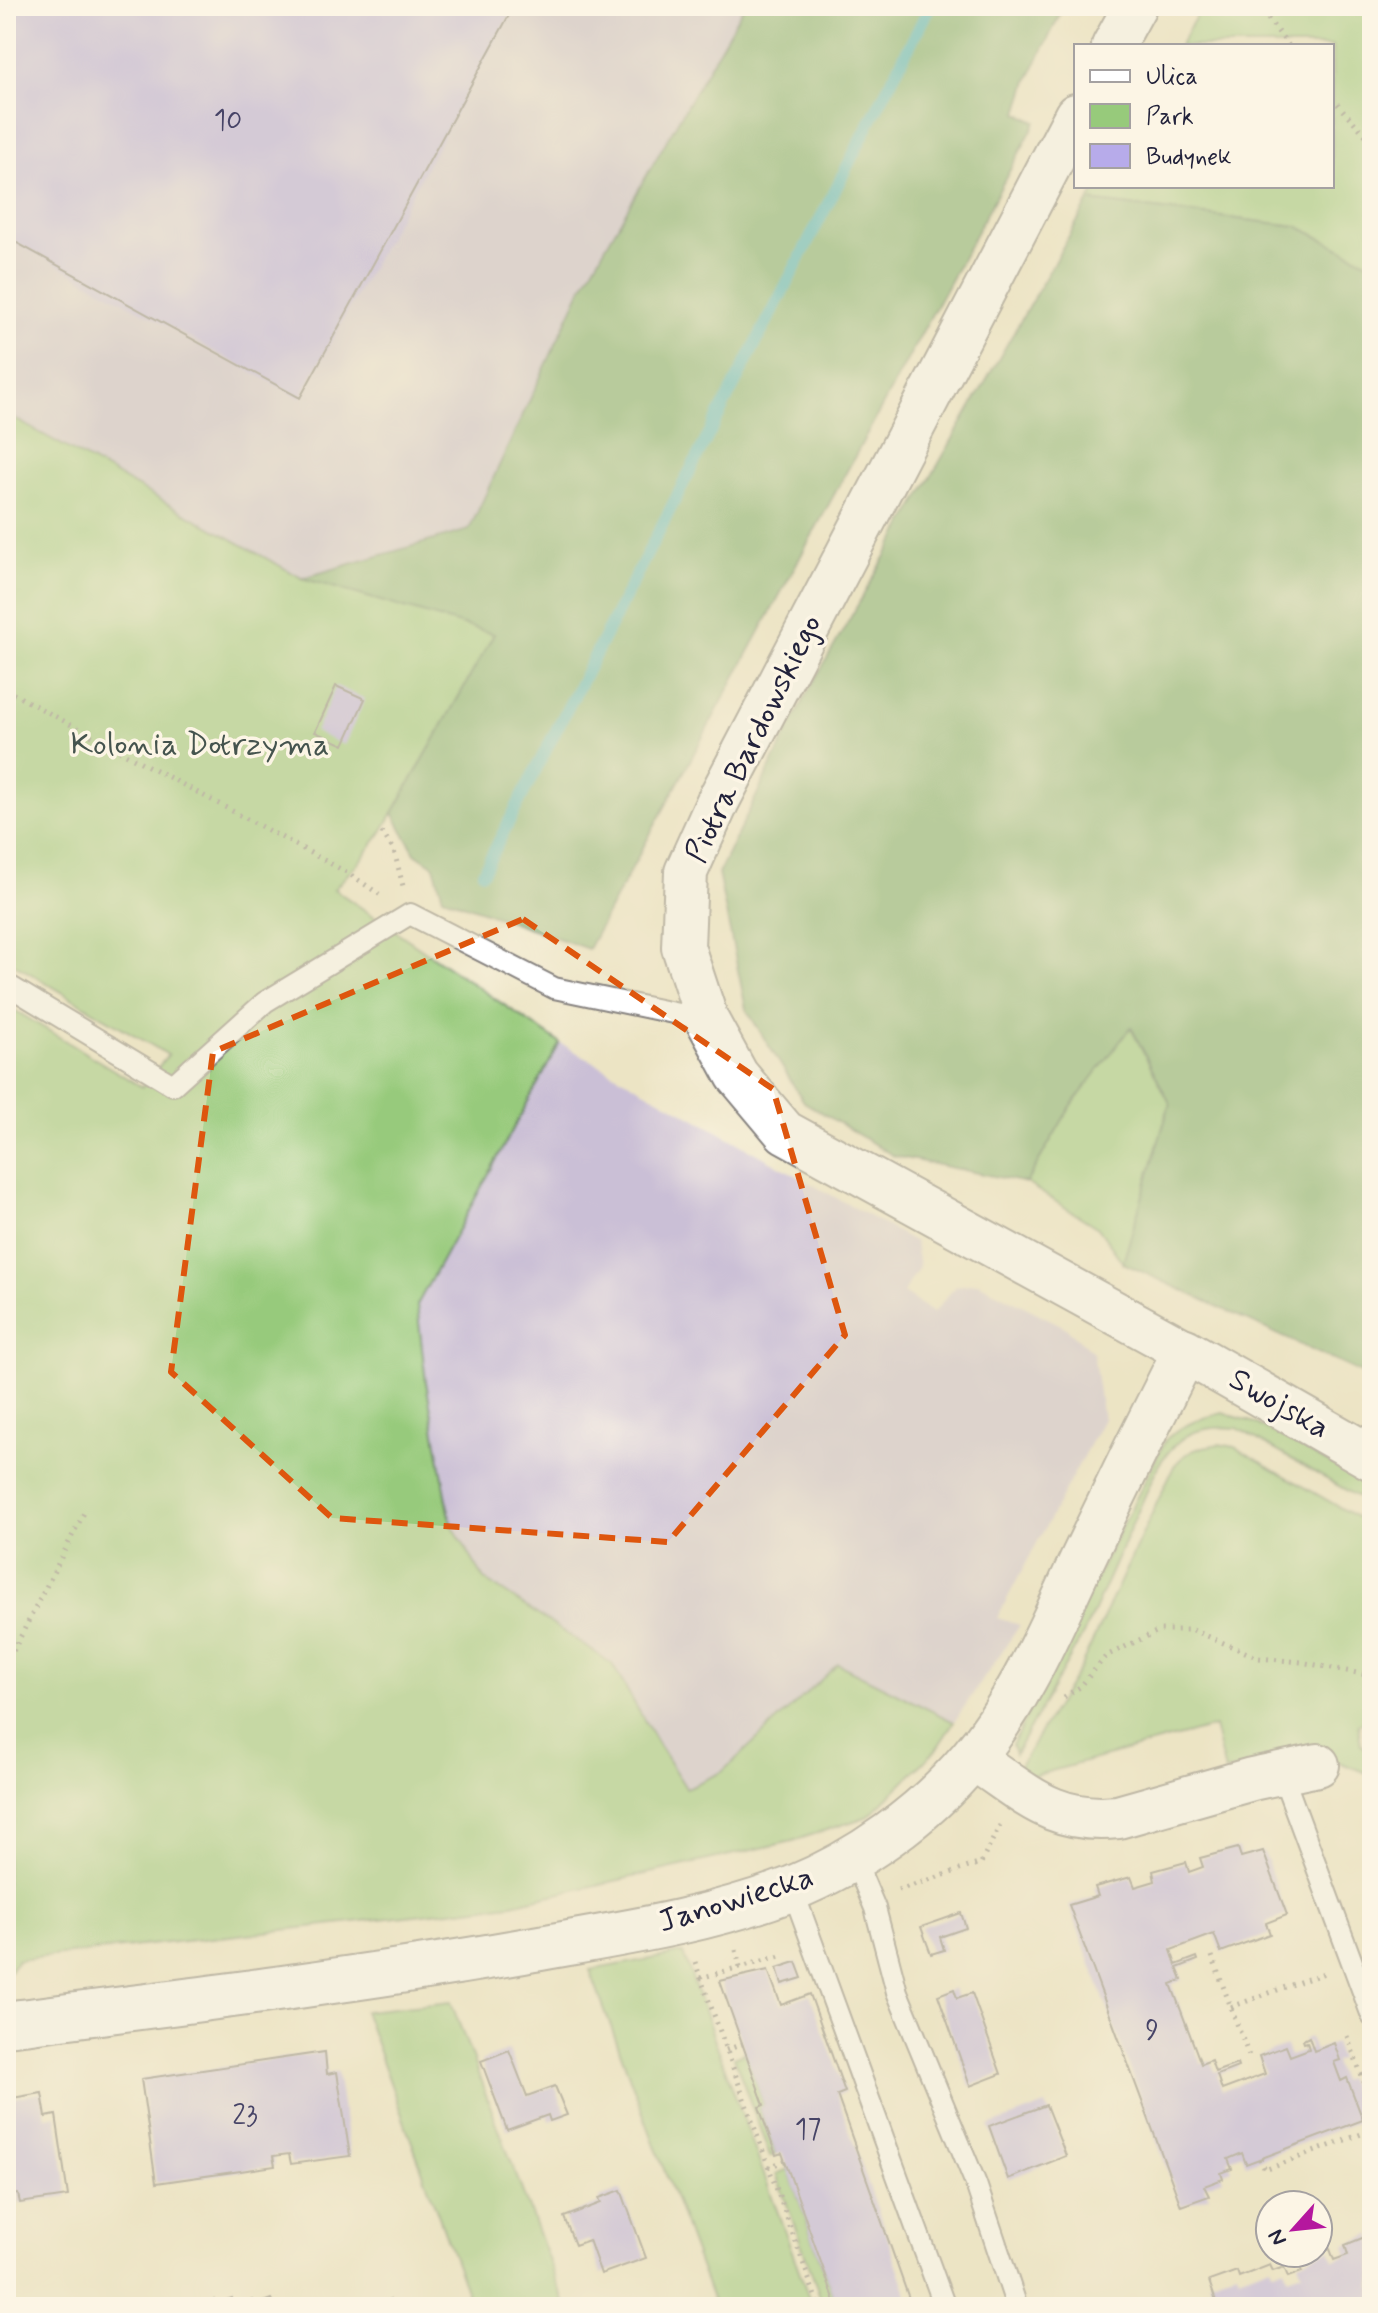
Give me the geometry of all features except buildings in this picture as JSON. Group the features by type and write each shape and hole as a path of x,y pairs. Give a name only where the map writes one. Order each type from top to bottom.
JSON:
{"street":[{"path":"1114,44 1135,6"},
{"name":"Piotra Bardowskiego","path":"1074,119 718,801 686,872 683,947 707,1020 737,1075 785,1132 1185,1351"},
{"name":"Swojska","path":"1185,1351 1372,1458"},
{"name":"Janowiecka","path":"6,2024 423,1969 672,1923 792,1888 853,1856 920,1810 972,1758 1026,1680 1131,1455 1185,1351"},
{"path":"972,1758 1058,1813 1096,1819 1118,1817 1300,1768"}],"lane":[{"path":"6,984 173,1085 265,1002 410,914 554,988 707,1020"},
{"path":"1300,1768 1372,2016"},
{"path":"853,1856 875,1908 897,1992 976,2184 1017,2307"},
{"path":"792,1888 945,2307"}],"path":[{"path":"1258,6 1287,44"},
{"path":"1334,100 1372,142"},
{"path":"6,690 348,873 410,914"},
{"path":"382,832 394,851"},
{"path":"6,1665 86,1509"},
{"path":"1060,1700 1080,1687 1106,1656 1160,1630 1193,1630 1259,1658 1301,1662 1372,1676"},
{"path":"700,1978 763,1963 813,1945"},
{"path":"1212,1956 1250,2059"},
{"path":"693,1957 819,2307 835,2301"},
{"path":"1231,2007 1324,1973"},
{"path":"726,2050 743,2044"},
{"path":"1260,2159 1265,2170 1372,2130"},
{"path":"768,2167 785,2161"}],"highlighted area":[{"path":"523,919 773,1089 845,1335 668,1542 332,1518 171,1372 213,1052"}],"shaded area":[{"path":"6,6 744,6 583,286 469,530 302,578 6,414"},
{"path":"560,1043 915,1242 919,1267 903,1293 933,1313 956,1286 978,1283 1065,1327 1093,1352 1103,1419 997,1618 1020,1625 954,1722 838,1664 722,1772 686,1788 612,1664 484,1579 451,1523 426,1382 417,1305"}],"green space":[{"path":"744,6 1064,6 1029,78 1018,113 1036,122 588,949 443,897 434,866 415,853 393,813 494,634 302,578 469,530 583,286"},
{"path":"1202,6 1372,6 1372,264 1297,226 1089,201 1097,188 1334,188 1334,44 1180,44"},
{"path":"1089,201 1297,226 1372,264 1372,1378 1123,1263 1170,1103 1131,1027 1069,1109 1026,1183 894,1156 804,1102 746,1009 718,874 805,697"},
{"name":"Kolonia Dotrzyma","path":"6,414 302,578 495,634 382,832 334,889 560,1043 417,1305 426,1382 451,1523 484,1579 612,1664 686,1788 722,1772 838,1664 954,1722 935,1751 869,1816 793,1841 512,1904 17,1960 6,1977 6,1005 142,1087 168,1055 6,959"},
{"path":"1130,1026 1170,1103 1123,1263 1098,1228 1026,1183 1069,1109"},
{"path":"1223,1413 1255,1423 1372,1487 1372,1505 1237,1428 1201,1430 1182,1439 1158,1466 1085,1631 1015,1754 1012,1745 1166,1439 1193,1422"},
{"path":"1219,1444 1235,1447 1372,1526 1372,1719 1358,1724 1361,1745 1372,1751 1372,1775 1310,1751 1225,1772 1214,1727 1033,1776 1019,1767 1081,1666 1174,1466 1194,1450"},
{"path":"683,1953 812,2306 715,2307 590,1970"},
{"path":"451,2002 566,2307 472,2307 364,2011"},
{"path":"746,2052 764,2105 759,2108 776,2155 770,2157 734,2057"},
{"path":"788,2169 833,2296 821,2299 776,2174"}],"waterway":[{"path":"483,872 930,6"}]}
